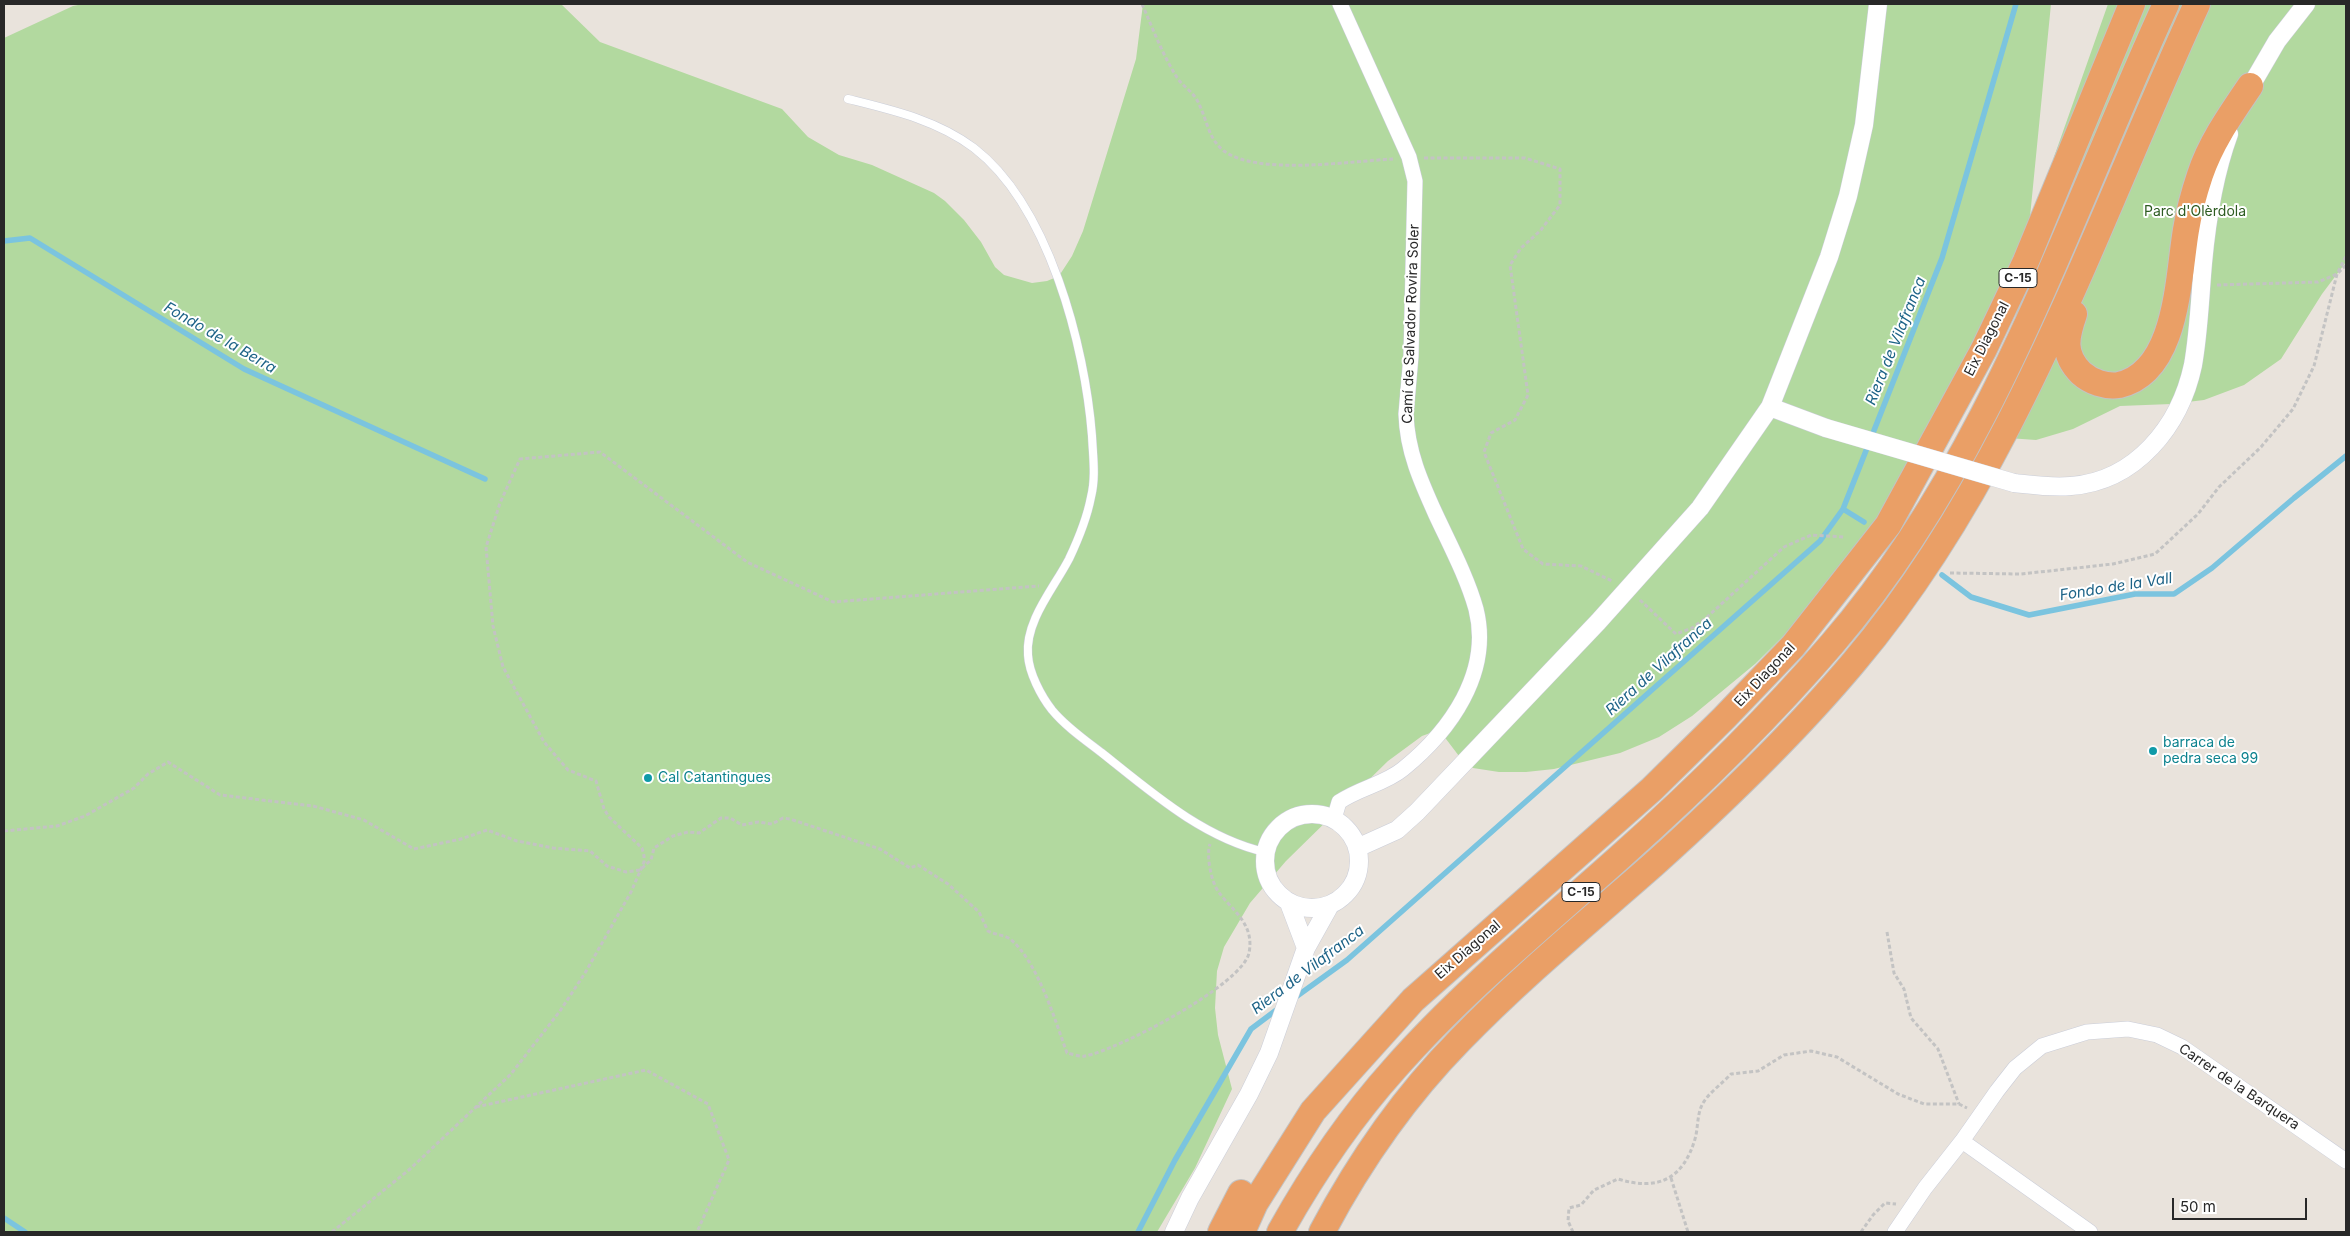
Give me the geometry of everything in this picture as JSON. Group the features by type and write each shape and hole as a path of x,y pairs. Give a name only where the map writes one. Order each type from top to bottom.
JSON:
{"highway":[{"name":"Eix Diagonal","path":"1242,1232 1256,1203 1313,1111 1413,1000 1652,789 1724,718 1793,646 1888,525 1984,349 2026,261 2132,4"},
{"name":"Eix Diagonal","path":"1280,1232 1332,1147 1373,1093 1419,1041 1503,960 1619,858 1744,742 1830,647 1877,587 1934,504 1984,413 2050,273 2166,4"},
{"path":"1322,1232 1342,1193 1373,1147 1422,1082 1458,1042 1543,961 1658,860 1810,712 1856,660 1931,559 1967,501 2049,342 2197,4"},
{"path":"2101,224 2068,330 2066,348 2075,367 2083,375 2094,382 2116,385 2136,378 2146,369 2161,348 2168,333 2176,302 2188,221 2200,175 2208,154 2250,86"},
{"path":"1221,1232 1241,1193 1285,1130 1313,1111"}],"street":[{"name":"Camí de Salvador Rovira Soler","path":"1334,819 1339,802 1361,789 1388,779 1401,771 1449,723 1470,686 1476,666 1479,627 1472,597 1417,473 1408,441 1406,414 1415,181 1409,158 1340,4"},
{"path":"1357,848 1397,830 1417,812 1628,589 1700,508 1770,407 1829,257 1848,196 1864,125 1878,4"},
{"path":"1770,407 1826,428 2014,483 2053,487 2092,483 2113,476 2132,464 2148,451 2172,422 2187,385 2192,365 2214,185 2228,136 2250,86 2277,41 2306,4"},
{"path":"1174,1232 1190,1198 1249,1094 1269,1053 1306,948 1330,905 1350,889 1357,874 1357,848 1350,833 1334,819 1309,814 1294,817 1279,826 1269,839 1265,852 1267,878 1276,892 1289,903 1305,908 1330,905"},
{"path":"1289,903 1306,948"},
{"name":"Carrer de la Barquera","path":"1895,1232 2015,1068 2042,1046 2087,1032 2128,1029 2157,1035 2182,1047 2346,1161"},
{"path":"1962,1141 2090,1232"}],"lane":[{"path":"848,99 896,111 944,128 975,148 1002,174 1026,210 1051,258 1082,364 1090,405 1094,468 1092,495 1084,521 1069,558 1031,628 1028,655 1035,683 1052,710 1133,778 1216,835 1239,846 1265,852"}],"path":[{"path":"1142,4 1163,52 1178,78 1198,101 1210,136 1224,151 1243,160 1280,166 1409,158 1525,158 1560,169 1560,205 1540,231 1521,248 1510,265 1528,395 1514,420 1491,433 1484,452 1523,549 1543,564 1581,566 1628,589 1676,634 1692,628 1706,618 1784,547 1811,535 1844,537"},
{"path":"1950,573 2021,574 2113,564 2155,554 2198,514 2219,487 2261,447 2293,409 2314,366 2337,274 2346,256"},
{"path":"2201,286 2318,282 2337,274 2346,265"},
{"path":"332,1232 410,1169 511,1074 571,997 630,892 644,856 642,848 609,817 604,809 596,781 568,770 544,742 503,667 493,626 486,547 500,503 520,459 600,452 747,562 834,602 1055,585"},
{"path":"4,831 57,826 85,816 134,788 148,774 168,762 220,795 313,806 364,820 414,850 462,839 487,830 517,841 553,848 590,851 614,870 626,872 640,870 651,860 654,848 667,840 688,832 699,832 722,818 730,818 742,825 758,822 772,824 783,818 790,819 880,849 910,868 918,865 948,884 979,912 988,931 1009,938 1025,957 1044,992 1067,1053 1084,1056 1126,1041 1182,1012 1242,968 1249,952 1249,936 1240,914 1217,890 1208,859 1209,846 1216,835"},
{"path":"1887,932 1894,973 1904,988 1911,1018 1938,1049 1959,1104"},
{"path":"1573,1232 1568,1221 1570,1208 1581,1205 1594,1190 1618,1179 1635,1184 1671,1178 1687,1163 1695,1139 1702,1104 1731,1074 1758,1071 1784,1055 1811,1051 1836,1057 1898,1094 1924,1104 1959,1104 1981,1114"},
{"path":"475,1108 646,1070 708,1104 729,1160 697,1232"},
{"path":"1671,1178 1688,1232"},
{"path":"1861,1232 1873,1215 1885,1203 1913,1205"}],"green space":[{"path":"83,4 561,4 600,42 782,109 808,137 839,155 872,165 934,193 964,220 981,242 995,267 1004,275 1032,283 1047,281 1059,276 1072,256 1083,231 1136,59 1143,4 2051,4 2028,237 1976,390 1813,607 1755,664 1692,716 1659,737 1620,753 1554,769 1526,772 1499,772 1473,768 1462,760 1443,735 1433,732 1422,736 1388,761 1286,861 1250,903 1224,947 1217,971 1215,1008 1218,1035 1232,1089 1195,1168 1157,1232 4,1232 4,38 73,6"},
{"name":"Parc d'Olèrdola","path":"2108,4 2346,4 2346,262 2322,294 2281,359 2244,385 2204,400 2171,404 2120,406 2073,429 2036,440 2008,438 1997,424 1997,395 2054,157"}],"waterway":[{"name":"Riera de Vilafranca","path":"1293,999 1347,960 1820,541 1843,509 1942,258 2016,4"},
{"name":"Fondo de la Berra","path":"4,241 30,238 244,369 485,479"},
{"name":"Fondo de la Vall","path":"1942,575 1971,597 2029,615 2135,594 2174,594 2212,568 2346,456"},
{"name":"Fondo de la Vall","path":"1843,509 1864,522"},
{"name":"Riera de Vilafranca","path":"1138,1232 1175,1160 1251,1029 1279,1008"},
{"path":"4,1218 25,1232"}],"place":[{"name":"barraca de pedra seca 99","path":"2153,751"},
{"name":"Cal Catantingues","path":"648,778"}]}
